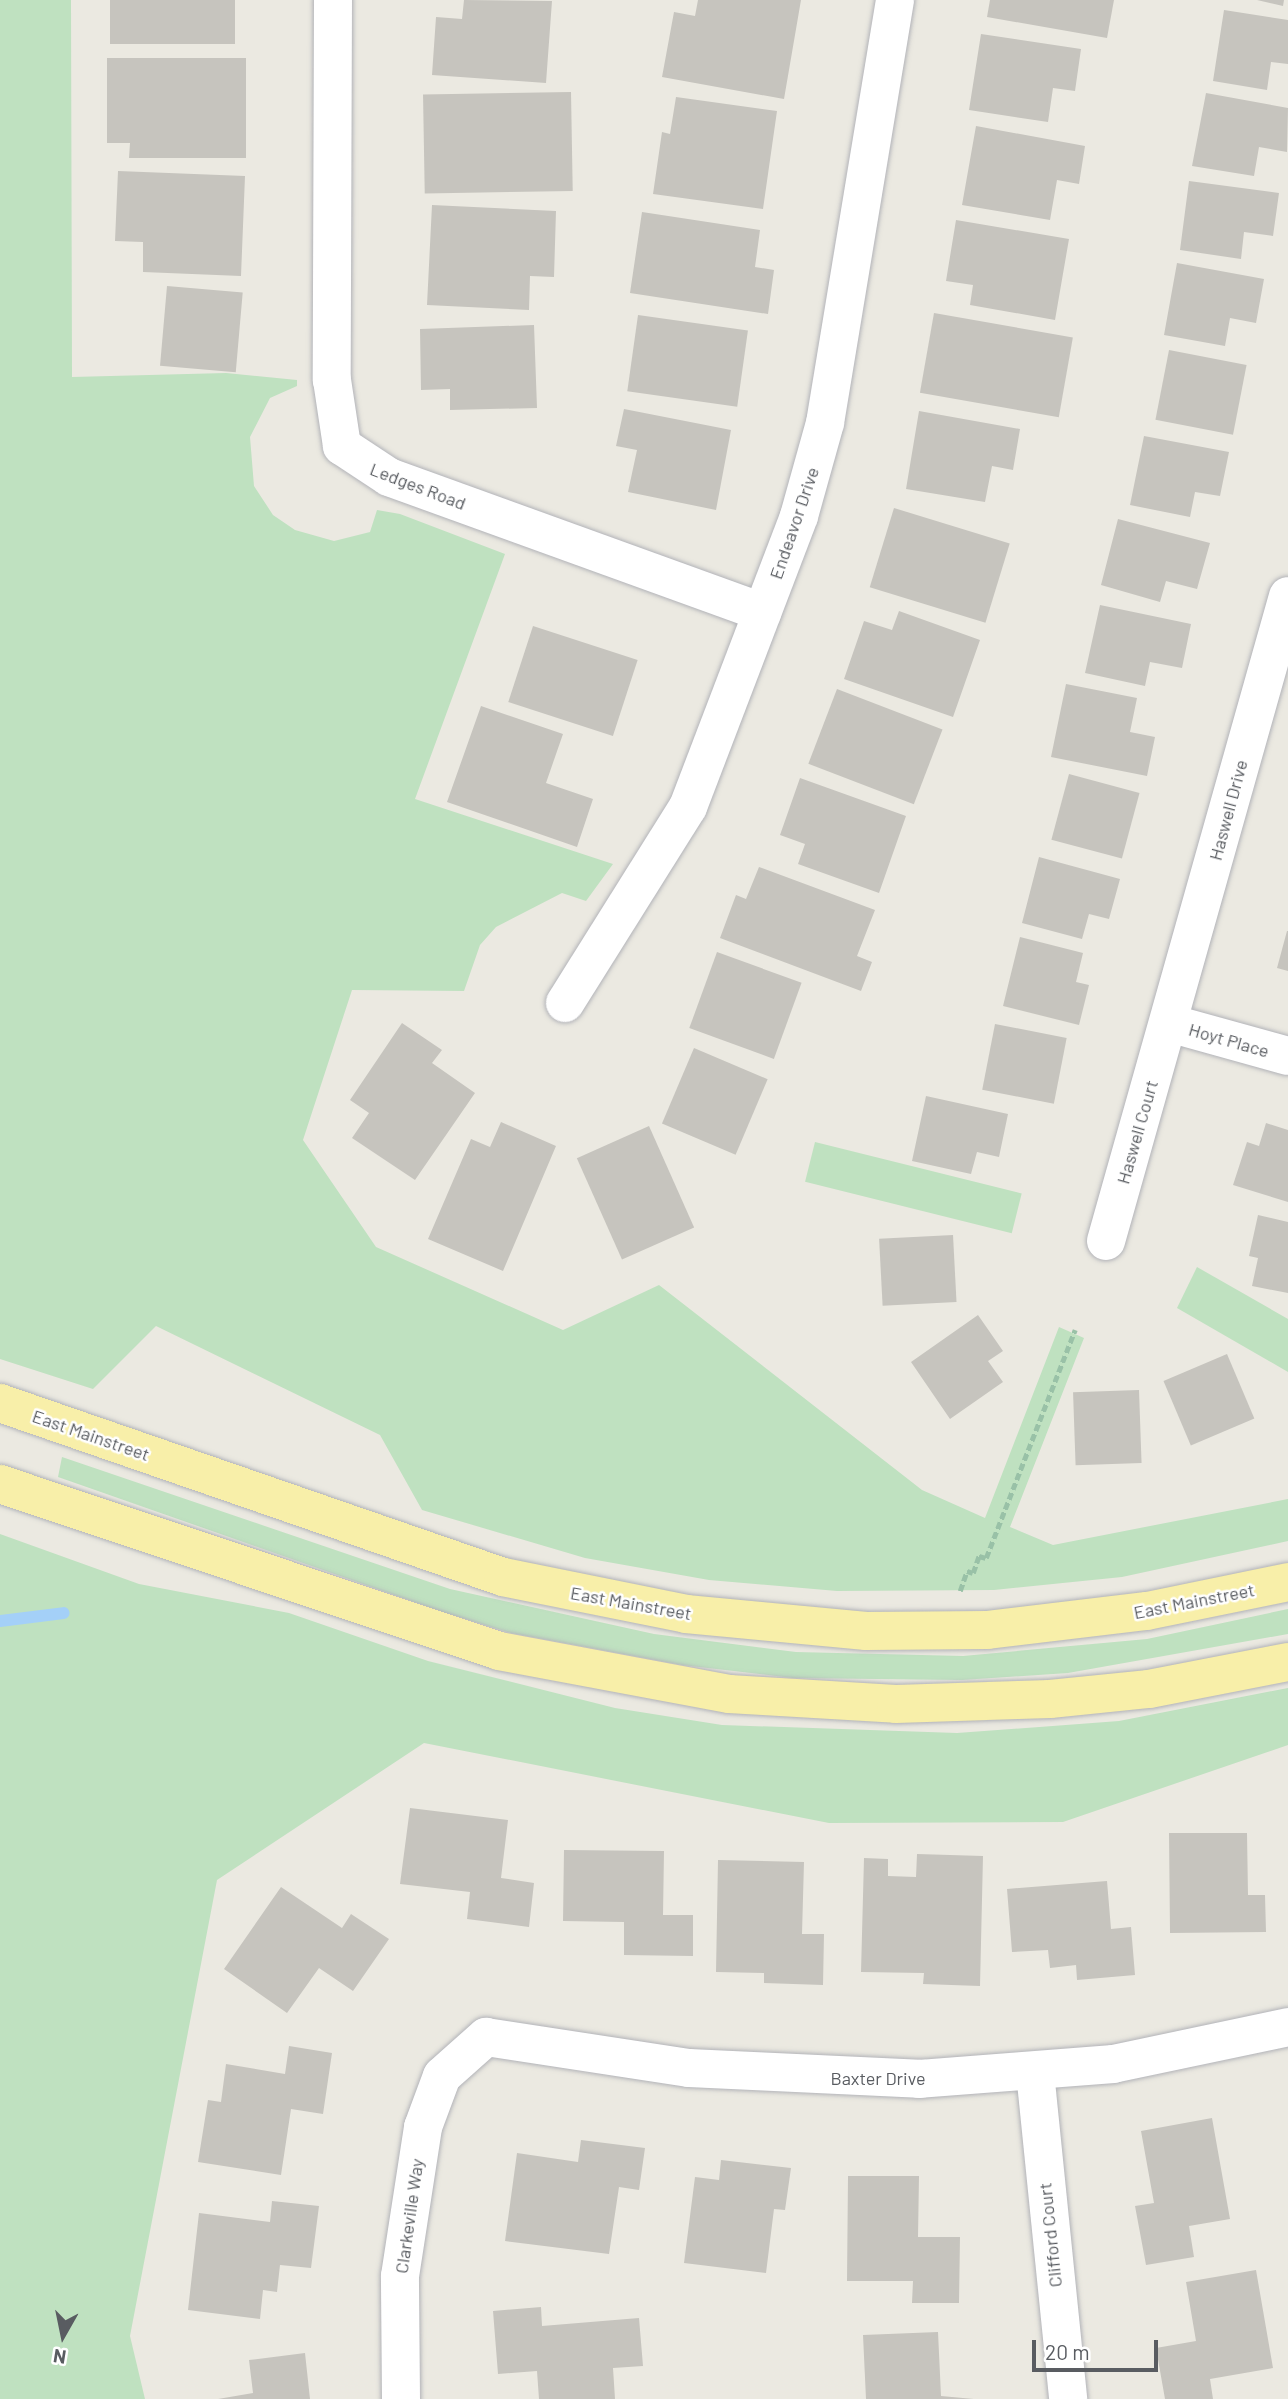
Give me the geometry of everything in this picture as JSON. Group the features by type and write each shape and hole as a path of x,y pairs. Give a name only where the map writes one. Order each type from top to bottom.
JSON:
{"main road":[{"name":"East Mainstreet","path":"0,1403 503,1577 699,1616 877,1631 1049,1626 1288,1581"},
{"path":"0,1484 499,1651 729,1694 896,1704 1050,1699 1149,1689 1288,1662"}],"street":[{"name":"Ledges Road","path":"333,0 332,380 342,446 389,477 762,612"},
{"name":"Endeavor Drive","path":"565,1003 688,807 762,612 825,423 895,0"},
{"name":"Haswell Drive","path":"1169,1023 1288,596"},
{"name":"Hoyt Place","path":"1169,1023 1288,1056"},
{"name":"Haswell Court","path":"1106,1241 1169,1023"},
{"name":"Baxter Drive","path":"469,2047 486,2037 510,2036 689,2068 828,2078 1035,2072 1173,2053 1288,2027"},
{"name":"Clarkeville Way","path":"401,2399 398,2308 416,2163 430,2099 469,2047"},
{"name":"Clifford Court","path":"1035,2072 1068,2399"}],"path":[{"path":"959,1596 967,1571 973,1573 979,1556 986,1558 1075,1330"}],"green space":[{"path":"0,0 71,0 72,377 226,373 297,380 297,386 270,398 250,437 254,486 273,515 295,530 334,541 370,532 377,510 400,514 505,554 415,799 613,864 586,901 562,893 496,927 480,945 464,991 352,990 303,1140 376,1247 563,1330 659,1285 922,1490 985,1518 1059,1327 1084,1338 1010,1527 1053,1545 1288,1499 1288,1541 1122,1577 994,1590 837,1591 709,1580 585,1558 422,1510 380,1435 156,1326 93,1389 0,1359"},
{"path":"815,1142 1022,1194 1012,1233 805,1182"},
{"path":"1197,1267 1288,1319 1288,1372 1177,1308"},
{"path":"62,1457 450,1589 654,1634 796,1652 963,1656 1147,1639 1288,1609 1288,1634 1068,1673 962,1680 793,1678 682,1665 511,1633 443,1612 58,1477"},
{"path":"0,1534 139,1584 289,1613 428,1661 615,1708 722,1725 957,1733 1119,1721 1288,1688 1288,1745 1063,1822 829,1823 424,1743 217,1880 130,2336 145,2399 0,2399"}],"building":[{"path":"110,0 235,0 235,44 110,44"},
{"path":"464,0 552,1 546,83 432,75 436,17 462,19"},
{"path":"698,0 801,0 784,99 662,77 674,12 695,16"},
{"path":"990,0 1114,0 1107,38 987,17"},
{"path":"1257,0 1284,0 1283,6"},
{"path":"1224,10 1288,20 1288,64 1271,62 1267,90 1213,81"},
{"path":"981,34 1081,49 1075,91 1053,88 1048,122 969,110"},
{"path":"107,58 246,58 246,158 129,158 130,143 107,143"},
{"path":"571,92 573,191 425,194 423,95"},
{"path":"1206,93 1288,108 1287,152 1259,147 1254,176 1192,166"},
{"path":"676,97 777,111 763,209 653,194 662,132 670,134"},
{"path":"976,126 1085,146 1079,184 1057,180 1050,220 962,205"},
{"path":"118,171 245,176 241,276 143,272 143,242 115,241"},
{"path":"1189,181 1279,193 1273,236 1244,232 1241,259 1180,250"},
{"path":"432,205 556,211 554,277 530,276 529,310 427,305"},
{"path":"642,212 760,230 755,267 774,270 768,314 630,293"},
{"path":"956,220 1069,239 1055,320 970,305 973,285 946,281"},
{"path":"1177,263 1264,279 1256,323 1230,318 1225,346 1164,335"},
{"path":"167,286 243,293 236,372 160,366"},
{"path":"934,313 1073,337 1059,417 920,393"},
{"path":"638,315 748,330 737,407 627,391"},
{"path":"534,325 537,408 450,410 450,389 421,390 420,329"},
{"path":"1169,350 1247,365 1233,435 1155,420"},
{"path":"624,409 731,430 716,510 628,492 637,450 616,446"},
{"path":"919,411 1020,429 1013,470 992,466 985,502 906,489"},
{"path":"1144,436 1229,452 1220,496 1195,492 1190,517 1130,505"},
{"path":"894,508 1010,543 985,623 870,587"},
{"path":"1118,519 1210,543 1197,589 1166,581 1160,602 1101,585"},
{"path":"1100,605 1191,624 1182,668 1150,662 1145,686 1085,673"},
{"path":"899,611 980,640 953,717 844,679 864,621 892,630"},
{"path":"533,626 638,660 613,736 508,702"},
{"path":"1066,684 1137,698 1130,732 1155,737 1147,776 1051,757"},
{"path":"837,689 942,729 914,804 808,764"},
{"path":"481,706 563,734 546,783 593,799 577,847 447,802"},
{"path":"1069,774 1140,793 1122,859 1051,840"},
{"path":"800,778 906,816 879,893 798,864 805,844 780,835"},
{"path":"1039,857 1120,879 1109,919 1089,914 1082,939 1022,923"},
{"path":"759,867 875,910 857,956 872,962 861,991 720,938 736,895 746,899"},
{"path":"1288,931 1288,971 1277,968"},
{"path":"1020,937 1083,953 1076,982 1089,985 1079,1025 1003,1006"},
{"path":"717,952 802,983 774,1059 689,1028"},
{"path":"402,1023 442,1050 432,1063 475,1093 415,1180 352,1138 369,1113 350,1100"},
{"path":"995,1024 1067,1038 1054,1104 982,1090"},
{"path":"694,1048 768,1079 736,1155 662,1123"},
{"path":"926,1096 1008,1114 999,1157 977,1152 971,1174 912,1161"},
{"path":"501,1122 556,1146 503,1271 428,1239 471,1139 490,1147"},
{"path":"1266,1123 1288,1130 1288,1202 1233,1185 1247,1142 1259,1146"},
{"path":"649,1126 694,1227 622,1260 577,1158"},
{"path":"1258,1215 1288,1222 1288,1293 1252,1286 1258,1258 1249,1256"},
{"path":"953,1235 957,1302 883,1306 879,1239"},
{"path":"978,1315 1003,1351 988,1361 1003,1382 950,1419 911,1362"},
{"path":"1227,1354 1254,1418 1191,1445 1163,1381"},
{"path":"1139,1390 1142,1463 1076,1465 1073,1392"},
{"path":"410,1808 508,1820 501,1878 534,1883 529,1927 467,1919 470,1892 400,1884"},
{"path":"1169,1833 1247,1833 1248,1895 1265,1895 1266,1932 1170,1933"},
{"path":"564,1850 664,1851 663,1915 693,1915 693,1956 624,1955 624,1922 563,1921"},
{"path":"917,1854 983,1856 980,1986 923,1984 924,1973 861,1972 864,1858 888,1859 888,1876 916,1877"},
{"path":"718,1860 804,1862 802,1934 824,1934 823,1985 764,1983 764,1973 716,1972"},
{"path":"1107,1881 1111,1929 1131,1927 1135,1975 1077,1980 1076,1965 1050,1968 1048,1950 1012,1952 1007,1889"},
{"path":"281,1887 342,1928 351,1914 389,1939 353,1991 319,1968 287,2013 224,1969"},
{"path":"289,2046 332,2053 323,2114 291,2109 281,2175 198,2162 208,2100 221,2102 226,2064 285,2074"},
{"path":"1212,2118 1230,2219 1189,2226 1194,2257 1146,2265 1135,2206 1154,2203 1141,2131"},
{"path":"581,2140 645,2148 639,2190 619,2187 609,2254 505,2241 517,2153 578,2162"},
{"path":"721,2160 791,2168 785,2210 774,2209 766,2273 684,2263 695,2177 719,2180"},
{"path":"848,2176 919,2176 918,2237 960,2237 959,2303 912,2303 913,2281 847,2281"},
{"path":"272,2201 319,2206 311,2268 280,2265 277,2292 263,2290 260,2319 188,2310 199,2213 270,2222"},
{"path":"1256,2270 1273,2368 1210,2379 1213,2399 1165,2399 1156,2348 1196,2341 1186,2282"},
{"path":"541,2307 542,2326 639,2318 643,2366 613,2368 615,2399 539,2399 537,2371 498,2374 493,2311"},
{"path":"938,2332 941,2396 974,2399 866,2399 863,2335"},
{"path":"305,2353 310,2399 218,2399 253,2393 249,2360"}],"waterway":[{"path":"0,1621 64,1613"}]}
